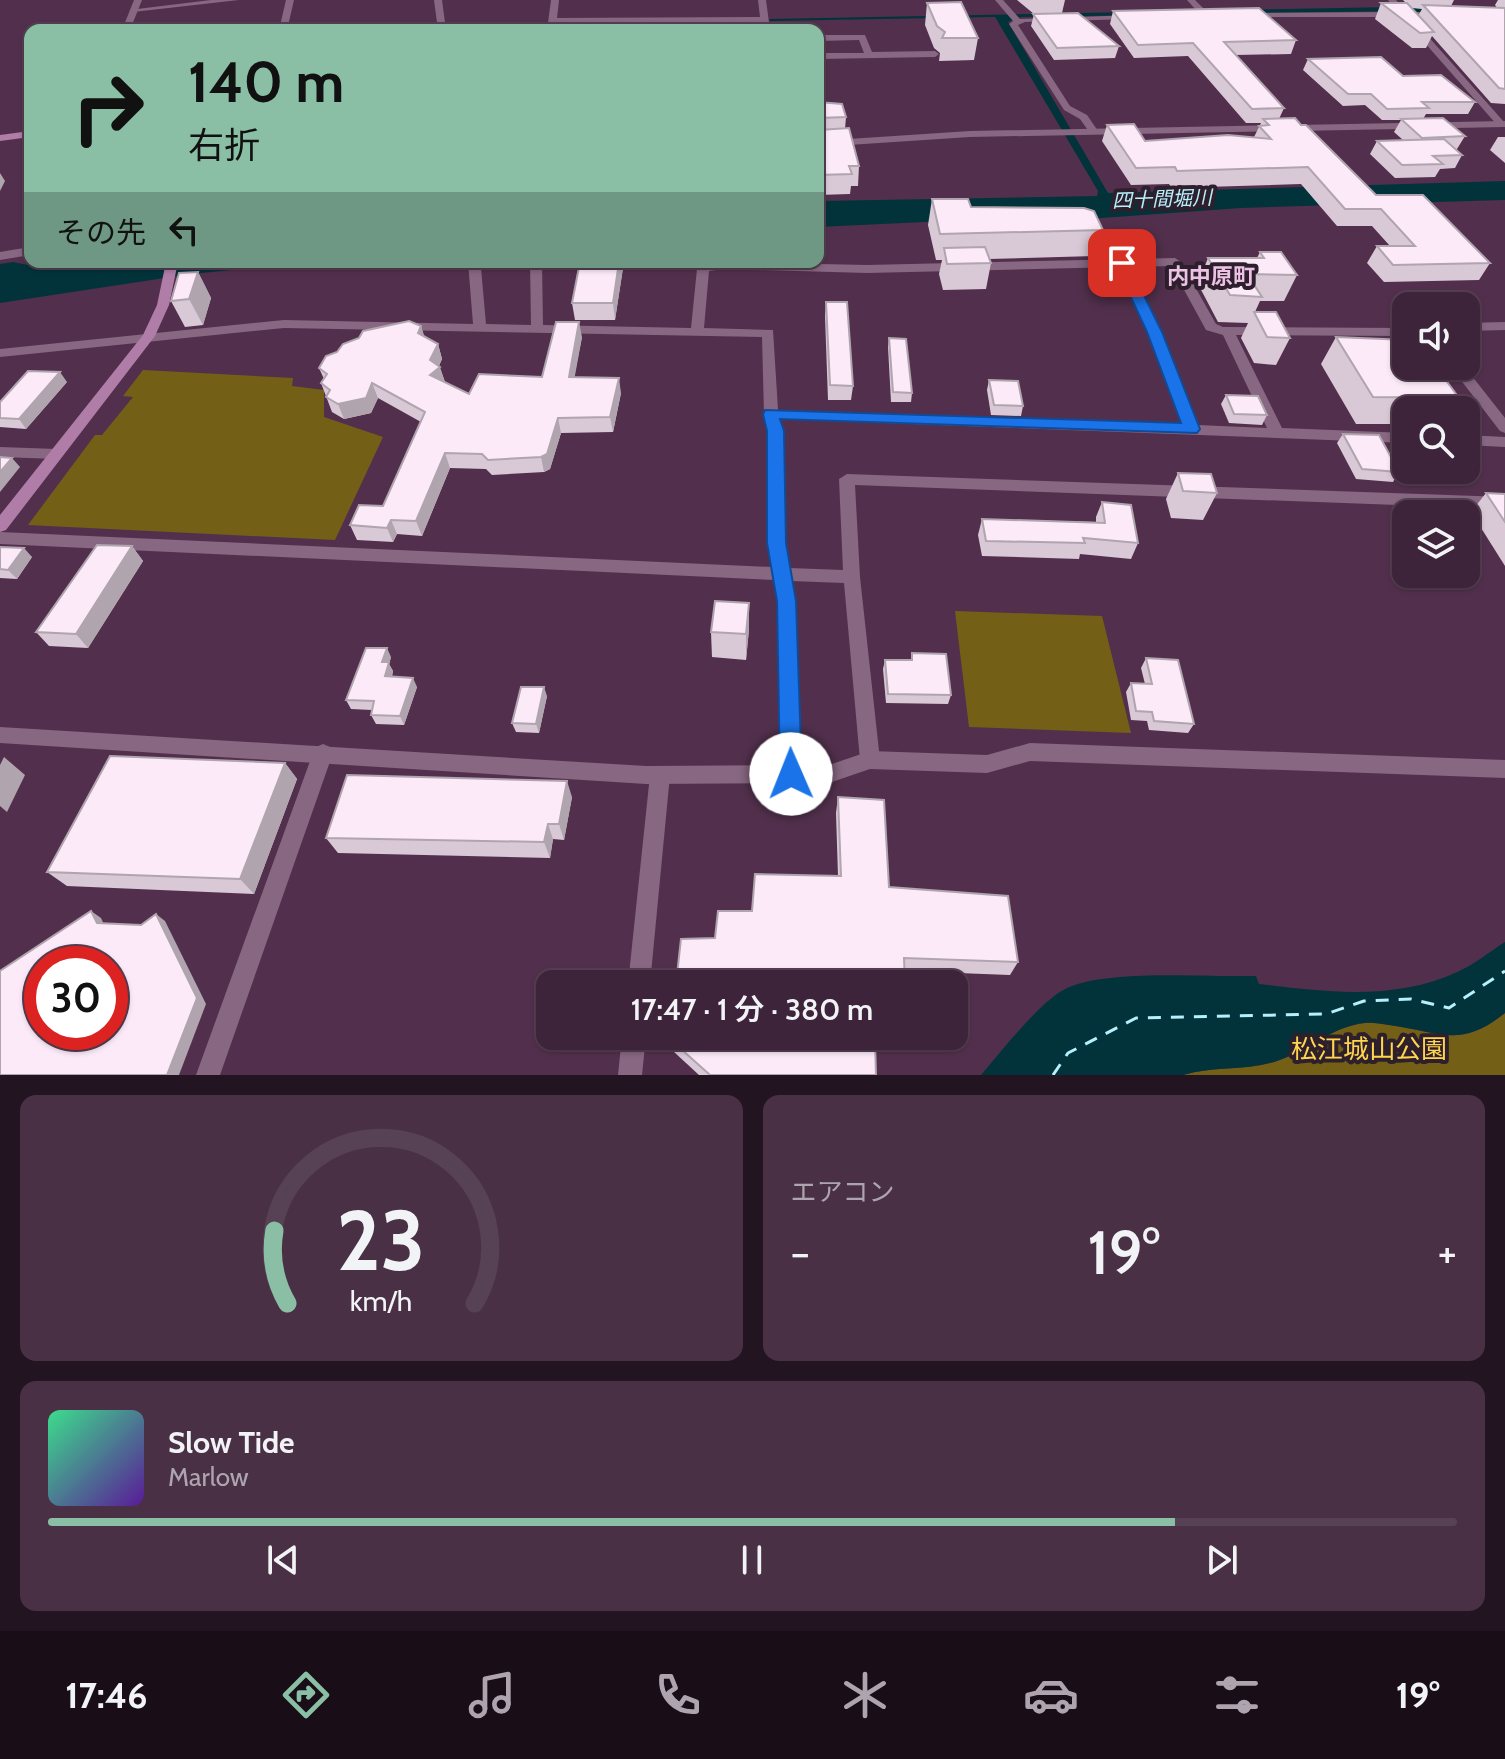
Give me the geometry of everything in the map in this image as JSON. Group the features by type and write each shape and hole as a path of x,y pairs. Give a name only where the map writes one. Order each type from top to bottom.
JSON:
{"main road":[{"path":"0,138 24,135"},
{"path":"0,526 149,336 163,305 171,268"}],"street":[{"path":"128,24 138,0"},
{"path":"133,10 235,0"},
{"path":"284,24 290,0"},
{"path":"438,0 441,24"},
{"path":"551,24 555,0"},
{"path":"762,0 765,24"},
{"path":"999,0 1014,18 1013,24 1067,108 1084,117 1093,131"},
{"path":"1191,0 1204,14"},
{"path":"1398,8 1503,124"},
{"path":"1236,15 1398,8 1448,15"},
{"path":"1191,16 1221,16"},
{"path":"1014,18 1145,17"},
{"path":"612,24 765,19"},
{"path":"824,38 862,37 869,55"},
{"path":"824,56 935,54"},
{"path":"824,144 919,136 1503,124"},
{"path":"0,256 24,252"},
{"path":"790,268 1175,262 1211,327 1228,332 1392,332"},
{"path":"1122,263 1154,332 1192,429"},
{"path":"474,268 480,326"},
{"path":"536,268 537,327"},
{"path":"697,332 703,269 708,268"},
{"path":"0,353 284,324 768,333 771,414 776,431 776,543 784,576 791,774"},
{"path":"1480,327 1505,326"},
{"path":"1228,332 1277,433"},
{"path":"1468,380 1505,428"},
{"path":"771,414 1392,437"},
{"path":"1480,441 1505,442"},
{"path":"0,452 57,454"},
{"path":"870,760 852,577 847,479 1505,503"},
{"path":"0,538 852,577"},
{"path":"0,735 660,775 829,774 870,760 987,764 1030,752 1505,769"},
{"path":"208,1075 323,753"},
{"path":"640,970 660,775"},
{"path":"630,1075 633,1050"}],"green space":[{"path":"143,370 293,378 292,386 324,390 324,417 383,437 335,540 28,525 95,435 102,435 133,397 123,396"},
{"path":"955,611 1102,616 1131,733 969,727"},
{"name":"松江城山公園","path":"1505,1013 1505,1075 1183,1075 1274,1062 1353,1025 1374,1023 1450,1035 1475,1031"}],"water":[{"name":"四十間堀川","path":"1393,7 1505,12 1505,15 1394,11 1021,17 1008,22 1108,193 1505,181 1505,200 1241,208 1046,222 925,222 824,227 824,201 1097,196 1098,191 995,17 769,19"},
{"path":"13,262 24,264 24,268 252,268 0,303 0,264"},
{"path":"1505,942 1505,1013 1475,1031 1450,1035 1389,1025 1353,1025 1274,1062 1183,1075 981,1075 1045,1003 1067,988 1085,982 1158,975 1256,976 1259,984 1283,987 1384,991 1434,981 1457,972"}],"building":[{"path":"961,2 978,38 942,38 945,32 937,26 927,3"},
{"path":"1381,3 1407,3 1434,32 1420,33"},
{"path":"1423,5 1505,8 1505,89 1499,88"},
{"path":"1259,8 1296,40 1224,42 1284,108 1252,109 1193,43 1138,45 1113,11"},
{"path":"1078,13 1119,46 1057,48 1033,14"},
{"path":"1381,57 1403,76 1441,75 1475,102 1422,102 1429,108 1387,109 1371,94 1348,94 1308,59"},
{"path":"824,102 842,104 846,117 824,118"},
{"path":"1295,118 1301,125 1306,125 1376,195 1423,195 1490,263 1393,265 1377,246 1415,246 1381,209 1345,209 1308,167 1177,171 1175,167 1136,168 1107,125 1134,124 1145,141 1228,135 1271,139 1259,126 1269,125 1263,119"},
{"path":"1443,118 1465,136 1422,138 1401,119"},
{"path":"849,128 859,166 849,166 852,174 824,175 824,130"},
{"path":"1444,139 1462,155 1433,156 1443,164 1402,165 1377,141"},
{"path":"932,199 968,199 971,207 1084,208 1094,211 1103,230 940,234"},
{"path":"985,247 991,263 947,264 944,248"},
{"path":"1260,252 1281,252 1297,275 1247,274 1262,297 1230,295 1208,258 1264,258"},
{"path":"579,268 618,268 613,303 572,303"},
{"path":"198,272 189,299 171,301 179,273"},
{"path":"826,302 847,302 853,386 830,385"},
{"path":"1254,312 1276,312 1290,338 1267,337"},
{"path":"409,321 421,326 418,333 438,344 430,360 440,367 430,375 469,394 479,374 542,377 556,322 579,322 569,377 619,378 610,417 558,418 547,454 541,457 488,460 482,454 445,453 416,521 391,520 387,528 350,525 359,505 383,506 425,412 372,383 366,398 338,404 326,397 330,390 321,383 327,374 319,368 326,356 359,338 363,331"},
{"path":"1336,337 1392,339 1392,380 1446,380 1458,396 1392,396 1373,397"},
{"path":"889,338 906,339 912,393 893,392"},
{"path":"28,371 60,372 19,419 0,418 0,402"},
{"path":"989,380 1018,381 1023,406 994,405"},
{"path":"1226,395 1258,396 1267,415 1234,414"},
{"path":"1343,434 1379,435 1392,459 1392,471 1362,469"},
{"path":"0,457 12,458 0,472"},
{"path":"1178,473 1211,474 1217,493 1183,491"},
{"path":"1486,493 1505,494 1505,522"},
{"path":"1102,502 1131,505 1138,543 1083,538 1085,543 986,541 982,519 1105,523"},
{"path":"97,545 132,546 76,634 36,632"},
{"path":"0,547 24,548 8,570 0,569"},
{"path":"715,601 749,603 746,634 711,632"},
{"path":"366,648 387,648 382,662 389,662 385,676 413,678 400,716 371,715 374,701 346,700"},
{"path":"912,653 946,654 951,695 888,694 885,660 912,660"},
{"path":"1146,658 1178,660 1194,724 1154,721 1152,712 1136,711 1131,683 1152,684"},
{"path":"521,687 544,687 536,724 512,723"},
{"path":"110,756 285,763 240,879 47,872"},
{"path":"347,775 567,781 559,824 548,824 544,842 326,838"},
{"path":"838,797 884,800 889,887 1008,896 1018,962 904,958 904,970 678,970 681,939 715,938 718,911 752,911 755,874 841,876"},
{"path":"91,911 97,923 141,925 156,914 197,998 167,1075 0,1075 0,971 24,955 24,1050 128,1050 128,946 38,946"},
{"path":"682,1050 875,1050 876,1075 710,1075"}],"ferry route":[{"path":"1053,1075 1068,1053 1136,1018 1326,1014 1364,1001 1411,999 1449,1008 1505,971"}],"district":[{"name":"内中原町","path":"1211,276"}],"route":[{"path":"791,774 787,601 776,543 776,431 771,414 1192,429 1154,332 1122,263"}]}
